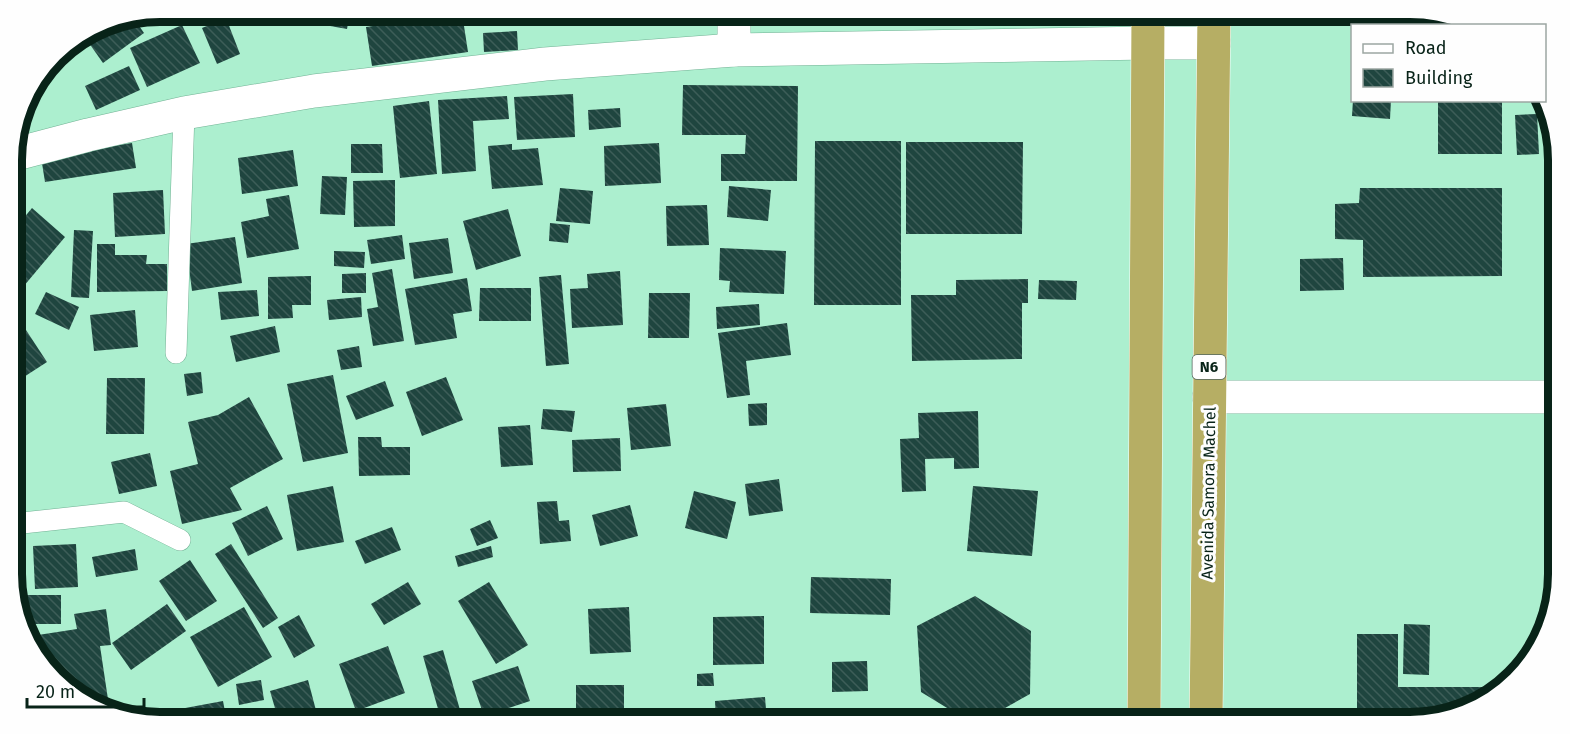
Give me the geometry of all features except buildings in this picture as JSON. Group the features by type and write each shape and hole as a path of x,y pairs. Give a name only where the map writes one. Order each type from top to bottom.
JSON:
{"highway":[{"path":"1144,711 1148,27"},
{"name":"Avenida Samora Machel","path":"1206,711 1214,28"}],"street":[{"path":"734,23 734,50"},
{"path":"23,152 184,113 314,91 545,64 734,50 1148,27 1214,28"},
{"path":"1209,397 1548,397"}],"lane":[{"path":"176,354 184,113"},
{"path":"22,524 124,512 180,540"}]}
